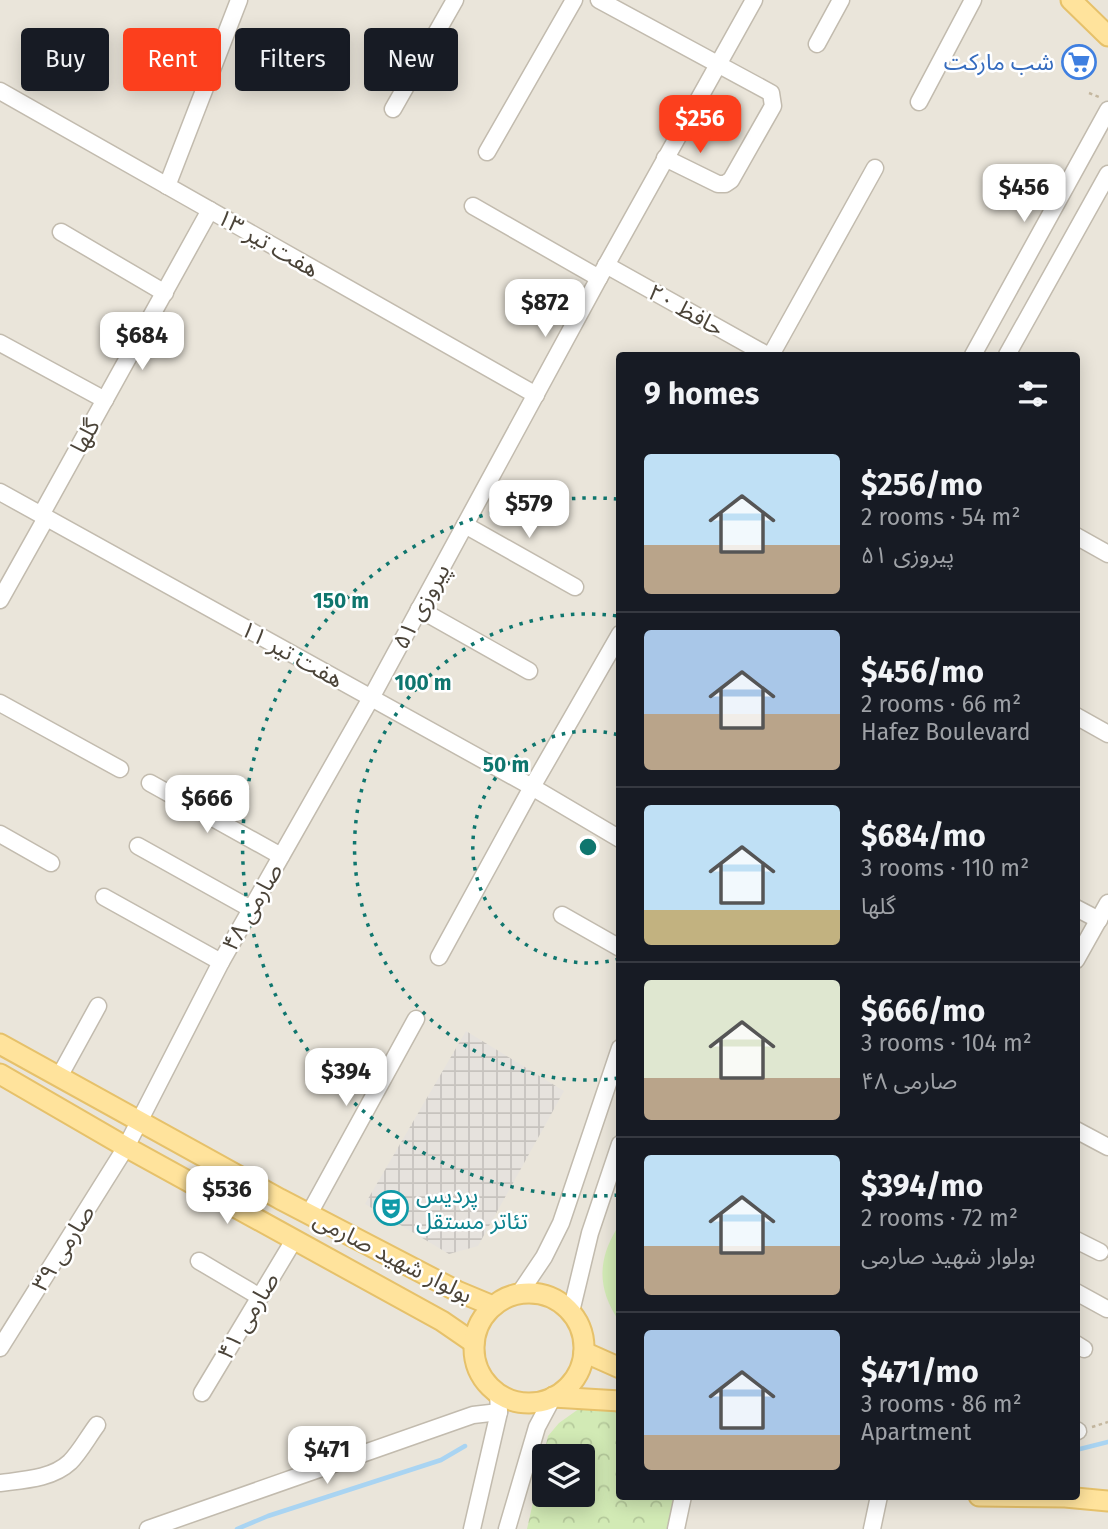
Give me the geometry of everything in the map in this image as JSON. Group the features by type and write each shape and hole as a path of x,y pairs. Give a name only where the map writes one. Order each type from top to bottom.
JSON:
{"main road":[{"path":"1072,0 1108,37"},
{"name":"بولوار شهید صارمی","path":"0,1044 309,1214 457,1291 493,1306"},
{"name":"بولوار شهید صارمی","path":"0,1074 442,1321 474,1343"},
{"path":"533,1293 560,1302 579,1324 584,1352 575,1379 553,1397 525,1402 511,1399 498,1403 479,1371 474,1343 480,1323 493,1306 505,1298 519,1294 533,1293"},
{"path":"584,1352 616,1366"},
{"path":"553,1397 616,1401"},
{"path":"1080,1498 1108,1501"}],"street":[{"path":"167,186 239,0"},
{"path":"393,109 455,0"},
{"path":"486,152 574,0"},
{"path":"599,0 771,93 773,106 731,180 725,184 718,184 665,158"},
{"name":"پیروزی ۵۱","path":"371,698 754,0"},
{"path":"817,44 841,0"},
{"path":"919,102 973,0"},
{"name":"هفت تیر ۱۳","path":"0,91 536,395"},
{"path":"974,352 1108,110"},
{"path":"763,352 875,168"},
{"path":"1009,352 1108,174"},
{"name":"حافظ ۲۰","path":"473,206 758,352"},
{"name":"گلها","path":"0,600 105,400 210,211"},
{"path":"61,232 165,293"},
{"path":"0,343 105,400"},
{"name":"هفت تیر ۱۱","path":"0,492 532,787 616,837"},
{"path":"465,525 575,587"},
{"path":"1080,538 1108,554"},
{"path":"419,610 529,671"},
{"path":"439,957 616,641"},
{"name":"صارمی ۴۸","path":"127,1147 221,961 371,698"},
{"path":"0,703 120,769"},
{"path":"1080,718 1108,734"},
{"path":"150,783 281,856"},
{"path":"0,834 51,863"},
{"path":"138,846 251,909"},
{"path":"104,897 221,961"},
{"path":"1080,953 1108,903"},
{"path":"1080,910 1099,920"},
{"path":"562,915 616,946"},
{"path":"59,1077 97,1006"},
{"path":"309,1214 416,1019"},
{"path":"519,1294 544,1258 561,1223 616,1060"},
{"path":"1080,1132 1108,1147"},
{"name":"صارمی ۳۹","path":"0,1348 127,1147"},
{"path":"571,1312 590,1233 616,1156"},
{"name":"صارمی ۴۱","path":"202,1393 294,1240"},
{"path":"1080,1242 1100,1252"},
{"path":"199,1261 260,1297"},
{"path":"1080,1294 1107,1309"},
{"path":"508,1529 537,1427 553,1397"},
{"path":"148,1529 473,1415 498,1403"},
{"path":"472,1529 498,1403"},
{"path":"0,1483 36,1478 69,1463 97,1425"},
{"path":"676,1529 682,1500"},
{"path":"872,1529 878,1500"}],"shaded area":[{"path":"0,0 1108,0 1108,1529 0,1529"},
{"path":"466,1031 564,1091 478,1246 449,1254 365,1204"}],"green space":[{"path":"616,1230 616,1316 607,1298 603,1276 603,1265"},
{"path":"587,1403 616,1404 616,1500 674,1500 667,1529 527,1529 532,1507 595,1507 595,1444 546,1444 548,1436 559,1423"}],"waterway":[{"path":"1080,1449 1108,1442"},
{"path":"237,1529 268,1516 441,1460 465,1446"}],"place":[{"name":"شب مارکت","path":"1079,62"},
{"name":"پردیس تئاتر مستقل","path":"391,1208"}]}
